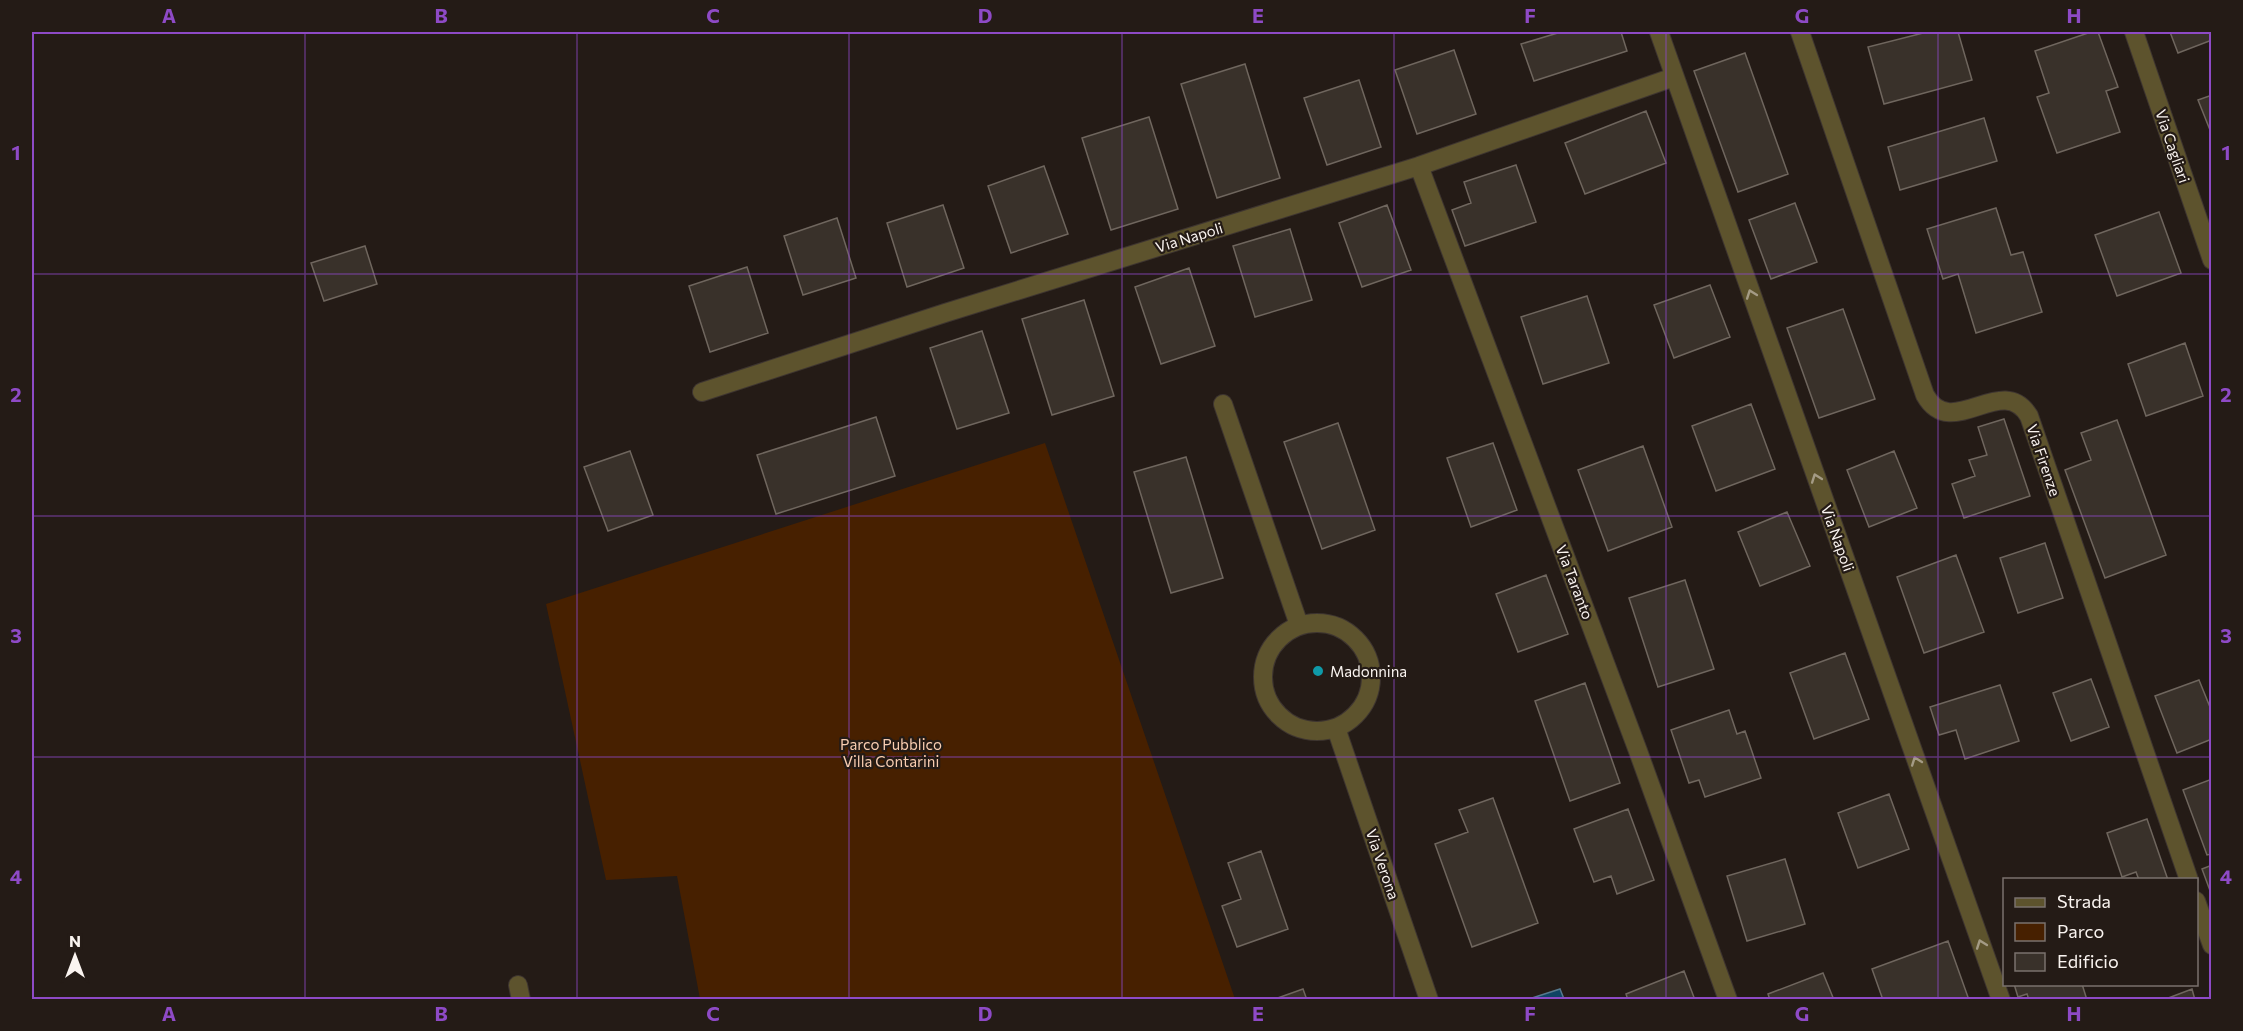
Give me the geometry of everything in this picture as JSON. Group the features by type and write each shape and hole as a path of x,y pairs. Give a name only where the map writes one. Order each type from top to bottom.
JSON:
{"street":[{"name":"Via Napoli","path":"1659,32 2001,999"},
{"name":"Via Firenze","path":"1800,32 1929,403 1937,409 1954,412 2005,399 2016,401 2023,406 2029,416 2189,878"},
{"name":"Via Cagliari","path":"2134,32 2211,260"},
{"name":"Via Napoli","path":"702,392 945,313 1419,166 1674,77"},
{"name":"Via Taranto","path":"1419,166 1638,751 1728,999"},
{"path":"1223,404 1299,625"},
{"path":"1318,622 1336,626 1353,636 1365,650 1372,668 1371,687 1365,704 1353,719 1336,728 1319,731 1302,730 1287,722 1274,710 1266,695 1263,678 1265,662 1272,646 1284,634 1299,625 1318,622"},
{"name":"Via Verona","path":"1336,728 1429,999"},
{"path":"2198,907 2211,945"}],"green space":[{"name":"Parco Pubblico Villa Contarini","path":"1045,443 1235,999 700,999 677,876 606,880 546,604"}],"water":[{"path":"1560,989 1564,999 1529,999"}],"building":[{"path":"1561,32 1621,32 1627,51 1534,81 1521,44"},
{"path":"1927,32 1958,32 1972,80 1884,104 1868,47"},
{"path":"2091,32 2098,32 2118,87 2106,91 2120,132 2057,153 2037,97 2049,93 2035,51"},
{"path":"2170,32 2212,32 2212,40 2178,53"},
{"path":"1454,50 1476,114 1417,134 1395,70"},
{"path":"1745,53 1788,174 1738,192 1694,71"},
{"path":"1245,64 1280,178 1217,198 1181,84"},
{"path":"1359,80 1381,147 1327,165 1304,98"},
{"path":"2212,95 2212,135 2198,100"},
{"path":"1646,111 1666,163 1585,194 1565,143"},
{"path":"1149,117 1178,209 1111,230 1082,138"},
{"path":"1984,118 1997,161 1900,190 1888,147"},
{"path":"1516,165 1536,222 1465,246 1452,210 1471,203 1464,182"},
{"path":"1044,166 1068,234 1011,253 988,186"},
{"path":"1795,203 1817,262 1771,279 1749,220"},
{"path":"943,205 964,268 907,287 887,223"},
{"path":"1387,205 1411,270 1362,287 1339,223"},
{"path":"1996,208 2011,255 2023,252 2042,312 1976,333 1958,274 1943,279 1927,229"},
{"path":"2159,212 2181,273 2117,296 2095,235"},
{"path":"837,218 856,278 803,295 784,236"},
{"path":"1290,229 1312,300 1255,317 1233,246"},
{"path":"365,246 377,284 324,301 311,263"},
{"path":"747,267 768,333 710,352 689,286"},
{"path":"1189,268 1215,346 1161,364 1135,287"},
{"path":"1710,285 1730,337 1674,358 1654,305"},
{"path":"1587,296 1609,363 1543,384 1521,317"},
{"path":"1084,300 1114,396 1052,415 1022,319"},
{"path":"1843,309 1875,399 1819,418 1787,328"},
{"path":"982,331 1009,413 957,429 930,348"},
{"path":"2185,343 2203,396 2146,416 2128,364"},
{"path":"1751,404 1775,469 1716,491 1692,426"},
{"path":"876,417 895,476 776,514 757,455"},
{"path":"2004,419 2030,496 1964,518 1952,484 1975,476 1969,460 1987,455 1978,427"},
{"path":"2117,420 2166,555 2105,578 2065,470 2091,460 2081,433"},
{"path":"1338,423 1375,530 1322,549 1284,442"},
{"path":"1493,443 1517,510 1471,527 1447,458"},
{"path":"1643,446 1672,527 1608,551 1578,470"},
{"path":"630,451 653,515 608,531 584,467"},
{"path":"1894,451 1917,508 1869,527 1847,470"},
{"path":"1186,457 1223,578 1171,593 1134,472"},
{"path":"1787,512 1810,566 1760,586 1738,532"},
{"path":"2045,543 2063,598 2018,613 2000,558"},
{"path":"1956,555 1984,632 1924,653 1897,577"},
{"path":"1546,575 1568,634 1518,652 1496,594"},
{"path":"1685,580 1714,669 1658,687 1629,598"},
{"path":"1845,653 1869,719 1814,739 1790,673"},
{"path":"2091,679 2109,727 2071,741 2053,693"},
{"path":"2199,680 2212,712 2212,739 2177,753 2155,696"},
{"path":"1585,683 1620,783 1570,801 1535,701"},
{"path":"2000,685 2019,741 1965,759 1956,730 1939,735 1930,707"},
{"path":"1729,710 1737,734 1745,731 1761,778 1705,797 1699,780 1689,783 1671,730"},
{"path":"2212,779 2212,854 2207,855 2183,790"},
{"path":"1889,794 1909,849 1858,868 1838,813"},
{"path":"1493,798 1538,923 1472,947 1435,844 1468,832 1459,810"},
{"path":"1628,809 1654,880 1617,894 1611,876 1594,882 1574,829"},
{"path":"2147,819 2167,878 2138,878 2136,872 2122,877 2107,833"},
{"path":"1261,851 1288,929 1237,947 1222,906 1241,899 1228,863"},
{"path":"1785,859 1805,924 1747,941 1727,876"},
{"path":"2212,865 2212,896 2202,869"},
{"path":"1948,941 1969,1000 1883,1000 1872,969"},
{"path":"1684,971 1695,1000 1628,1000 1626,994"},
{"path":"1823,973 1834,1000 1770,1000 1768,994"},
{"path":"2015,986 2083,986 2087,1000 2029,1000 2027,994 2018,997"},
{"path":"1303,989 1307,1000 1272,1000"},
{"path":"2192,989 2195,1000 2163,1000"}],"place":[{"name":"Madonnina","path":"1318,671"}]}
